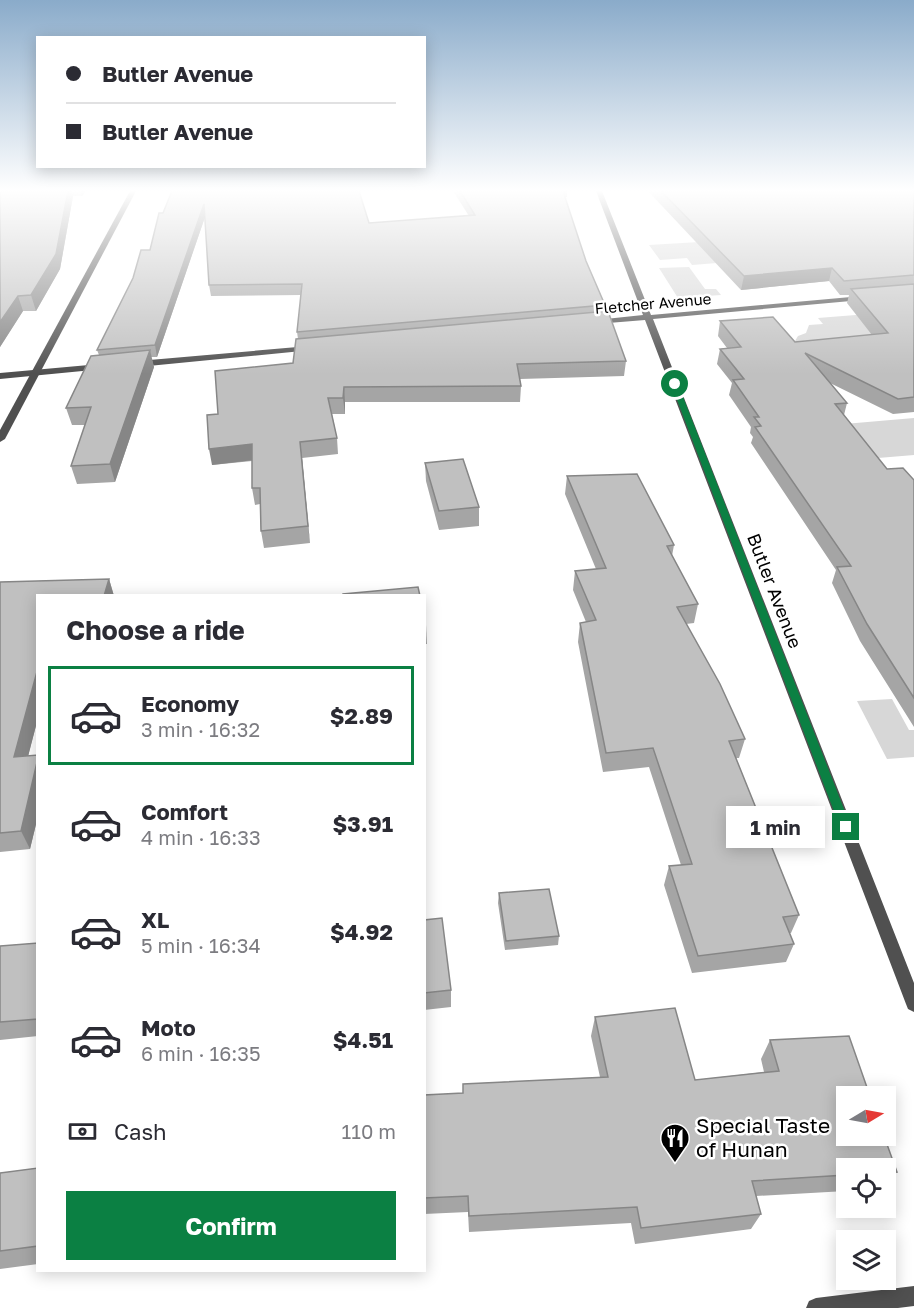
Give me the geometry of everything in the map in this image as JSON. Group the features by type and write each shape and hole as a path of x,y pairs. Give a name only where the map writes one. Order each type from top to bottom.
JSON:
{"street":[{"path":"0,439 100,252"},
{"name":"Butler Avenue","path":"623,252 914,1004"},
{"name":"Fletcher Avenue","path":"590,323 868,297"},
{"path":"130,364 319,347"},
{"path":"0,376 106,367"},
{"path":"816,1308 914,1296"}],"shaded area":[{"path":"654,252 761,252 791,257 692,265 687,258 660,260"},
{"path":"689,267 705,289 716,289 721,295 678,298 659,268"},
{"path":"868,314 898,344 803,351 795,341 798,336 806,333 809,325 823,324 818,318"},
{"path":"914,418 914,455 878,458 821,426"},
{"path":"892,699 909,730 914,730 914,757 887,759 857,701"}],"building":[{"path":"0,252 56,252 31,295 18,296 0,322"},
{"path":"140,252 187,252 155,345 97,350 133,278"},
{"path":"207,252 583,252 605,305 297,332 302,284 209,285"},
{"path":"721,252 914,252 914,275 844,281 832,268 744,276"},
{"path":"914,284 914,397 898,399 805,353 847,403 835,404 887,469 903,468 914,480 914,698 867,624 837,567 851,566 755,427 761,426 754,417 759,417 733,380 744,379 720,349 741,347 720,321 773,317 795,342 888,333 851,289"},
{"path":"608,311 626,361 517,364 521,386 344,387 343,398 328,398 337,438 300,442 308,526 261,531 260,488 252,488 252,444 209,449 207,415 218,414 215,371 293,363 296,339"},
{"path":"150,350 110,464 71,466 91,407 66,408 91,356"},
{"path":"463,459 479,507 439,511 425,463"},
{"path":"637,474 674,545 667,546 698,604 677,607 720,684 745,739 729,741 799,915 783,917 794,944 698,956 669,866 692,864 653,748 606,753 580,623 596,620 575,571 606,568 567,476"},
{"path":"109,579 105,594 36,594 36,675 14,757 36,755 36,767 21,831 0,833 0,582"},
{"path":"418,587 420,594 343,594"},
{"path":"549,889 559,936 506,941 499,893"},
{"path":"442,918 451,990 426,993 426,920"},
{"path":"36,943 36,1019 0,1022 0,946"},
{"path":"675,1008 695,1080 779,1071 770,1040 849,1036 866,1086 836,1086 836,1146 888,1146 892,1158 836,1158 836,1176 752,1181 761,1214 641,1228 637,1207 469,1216 468,1196 426,1198 426,1095 463,1093 463,1084 608,1077 595,1017"},
{"path":"36,1168 36,1246 0,1251 0,1173"}],"place":[{"name":"Special Taste of Hunan","path":"675,1164"}],"route":[{"path":"675,384 846,827"}]}
